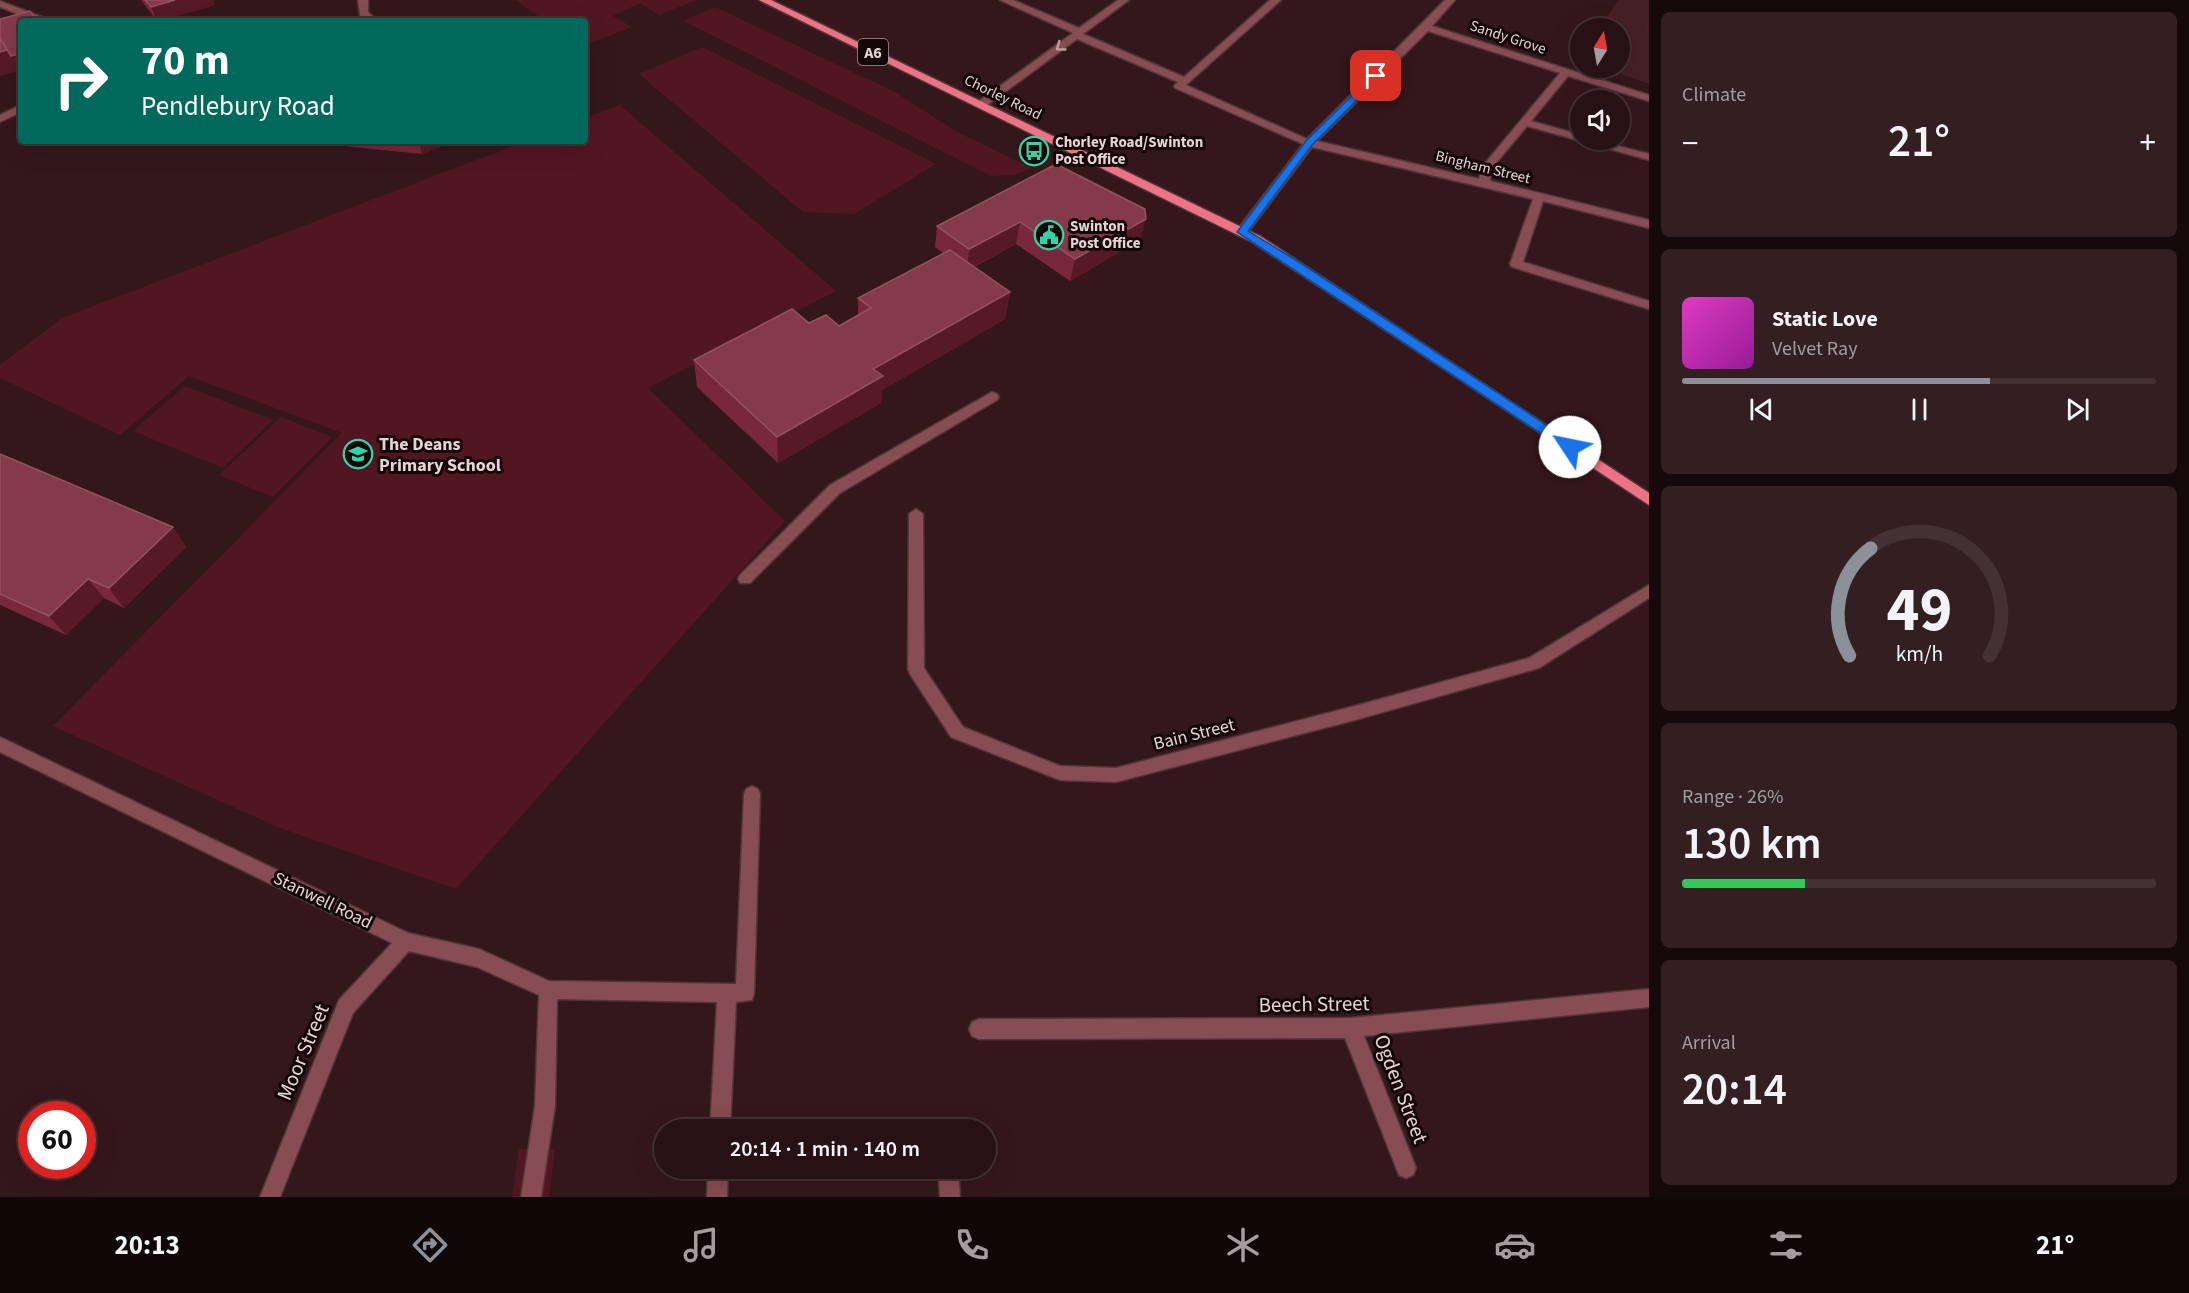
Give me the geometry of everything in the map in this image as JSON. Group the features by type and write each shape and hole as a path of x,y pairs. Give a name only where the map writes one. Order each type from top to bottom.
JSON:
{"main road":[{"name":"Chorley Road","path":"764,0 1242,232 1324,283 1649,500"}],"street":[{"path":"363,0 363,13 369,18"},
{"path":"1005,0 1185,81 1276,0"},
{"path":"982,104 1124,0"},
{"path":"1242,232 1309,143 1426,27 1450,0"},
{"path":"0,4 36,18"},
{"name":"Sandy Grove","path":"1426,27 1649,98"},
{"path":"1484,183 1486,169 1566,72"},
{"name":"Bingham Street","path":"1185,81 1179,86 1309,143 1649,224"},
{"path":"0,119 18,110"},
{"path":"1523,122 1570,135"},
{"path":"1623,150 1649,157"},
{"path":"1539,197 1516,264 1649,305"},
{"path":"745,579 835,489 992,397"},
{"name":"Bain Street","path":"916,514 916,669 957,732 1060,773 1116,775 1372,709 1533,663 1649,591"},
{"name":"Stanwell Road","path":"0,744 406,940 479,958 548,990"},
{"path":"531,1197 545,1106 548,990 745,993 752,794"},
{"name":"Moor Street","path":"270,1197 346,1007 406,940"},
{"path":"721,1119 727,992"},
{"name":"Beech Street","path":"979,1029 1351,1028 1649,998"},
{"name":"Ogden Street","path":"1351,1028 1406,1168"},
{"path":"717,1197 718,1179"},
{"path":"949,1179 950,1197"}],"shaded area":[{"path":"516,0 697,0 659,15 640,3 613,16 632,27 588,44 588,18 541,18"},
{"path":"1619,0 1649,0 1649,84 1630,77 1630,18 1606,18"},
{"path":"715,7 895,92 957,132 1032,168 1014,175 991,176 684,21"},
{"path":"702,47 936,164 854,214 803,212 639,74"},
{"name":"The Deans Primary School","path":"620,105 836,291 648,388 785,521 456,889 280,828 53,726 342,433 189,376 120,435 0,378 0,365 62,318 518,144 588,144 588,117"},
{"path":"185,386 273,420 223,468 133,431"},
{"path":"281,417 332,437 273,497 219,475"},
{"path":"519,1149 555,1149 549,1197 512,1197"}],"building":[{"path":"145,0 175,0 151,7"},
{"path":"30,11 35,18 18,18 18,54 11,56 0,38 0,19"},
{"path":"0,38 7,50 0,52"},
{"path":"1056,164 1145,209 1146,219 1075,259 1020,222 969,249 937,226"},
{"path":"950,250 1010,292 873,369 883,376 777,437 694,360 792,309 809,323 826,315 839,326 871,308 858,298"},
{"path":"0,454 173,527 109,588 88,579 49,616 0,594"}],"place":[{"name":"Chorley Road/Swinton Post Office","path":"1034,151"},
{"name":"Swinton Post Office","path":"1049,235"},
{"name":"The Deans Primary School","path":"358,454"}],"route":[{"path":"1376,76 1309,143 1242,232 1295,264 1570,447"}]}
